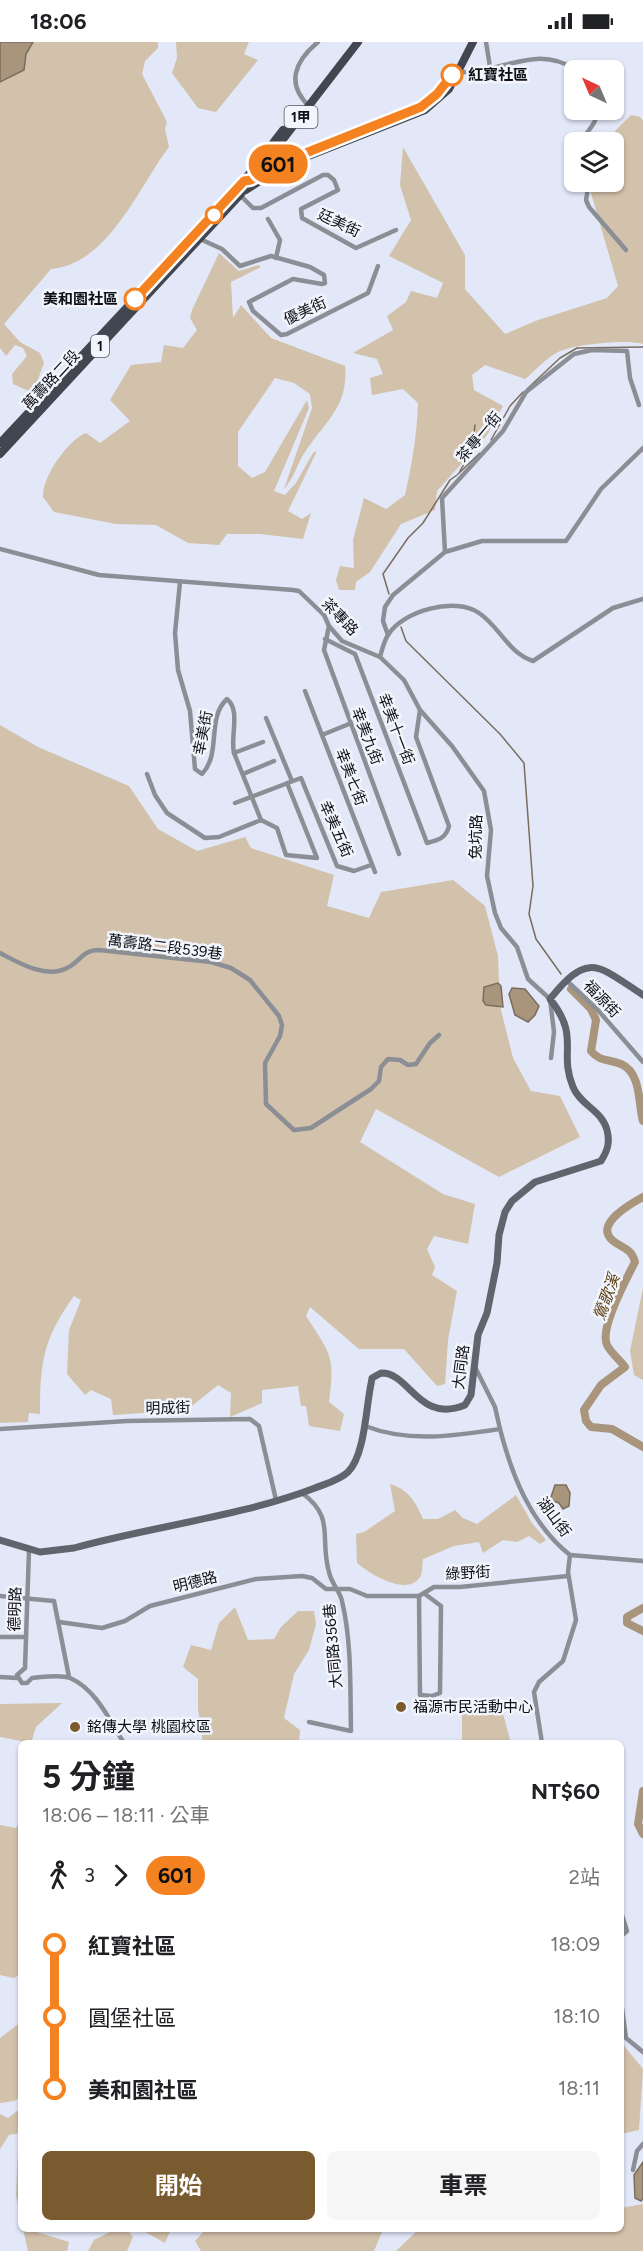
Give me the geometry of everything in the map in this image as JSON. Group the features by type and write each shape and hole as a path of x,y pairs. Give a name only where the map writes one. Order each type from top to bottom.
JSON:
{"main road":[{"name":"1甲","path":"248,180 267,159 353,42"},
{"name":"1甲","path":"248,180 358,42"},
{"name":"1","path":"248,180 275,166 421,107 437,94 457,72 468,42"},
{"name":"1","path":"239,193 283,166 425,110 449,89 473,42"},
{"path":"267,159 275,166"},
{"name":"萬壽路二段","path":"0,454 200,239 248,180"},
{"name":"萬壽路二段","path":"0,442 239,193"}],"street":[{"path":"308,105 296,90 294,77 304,58 318,42"},
{"path":"486,42 490,67"},
{"path":"536,51 564,61"},
{"path":"457,72 490,67 516,55"},
{"name":"廷美街","path":"239,193 253,208 261,208 323,175 328,175 334,180 338,190 301,209 302,218 358,248 396,230"},
{"path":"587,192 585,200 589,207 626,250"},
{"path":"268,219 280,240 276,258"},
{"name":"優美街","path":"200,239 222,249 242,267 271,256 310,267 320,272 326,279 325,283 318,285 293,279 249,302 253,311 281,334 287,334 368,293 378,267"},
{"name":"茶專一街","path":"445,552 442,498 503,432 526,392 574,354 592,350 627,351 630,378 639,405"},
{"path":"388,635 383,621 385,607 393,595 445,552 482,541 566,541 601,489 643,448"},
{"name":"茶專路","path":"0,549 99,575 298,591 324,615 329,626 347,644 380,657"},
{"name":"幸美街","path":"180,582 175,633 178,670 190,711 195,769 202,774 210,764 220,708 227,699 232,703 234,714 232,744 234,753 261,819"},
{"path":"380,657 388,635 401,621 420,611 437,607 469,608 478,612 521,657 534,661 620,604 643,599"},
{"name":"幸美九街","path":"329,626 324,650 349,724 399,854"},
{"name":"幸美十一街","path":"325,639 355,654 427,843 438,841 447,834 449,826 416,737 420,710"},
{"name":"兔坑路","path":"380,657 404,680 420,710 452,746 484,791 491,830 487,876 495,913 501,928 517,946 528,979 550,999"},
{"name":"幸美七街","path":"305,691 375,872"},
{"path":"147,774 155,795 167,813 205,838 219,837 261,819 278,828 286,855 317,858 266,718"},
{"path":"322,735 349,724"},
{"path":"234,753 263,742"},
{"path":"243,774 274,761"},
{"name":"幸美五街","path":"290,782 301,778 337,866 354,872 371,865"},
{"path":"235,803 290,782"},
{"name":"萬壽路二段539巷","path":"0,953 46,971 68,968 83,953 99,950 211,963 244,975 279,1016 281,1032 265,1063 266,1104 294,1130 311,1128 371,1089 379,1081 381,1067 388,1059 400,1060 408,1065 416,1064 430,1043 439,1035"},
{"path":"551,1058 554,1032 550,999 566,980 582,968 596,968 643,995"},
{"name":"福源街","path":"566,980 597,1009 643,1062"},
{"name":"大同路","path":"0,1540 40,1552 74,1548 276,1500 301,1493 348,1473 356,1461 365,1425 370,1384 376,1375 388,1372 433,1407 453,1409 469,1401 478,1335 487,1313 497,1263 499,1235 505,1212 512,1201 535,1182 601,1161 609,1141 606,1126 598,1113 577,1097 572,1085 568,1029 563,1015 550,999"},
{"name":"湖山街","path":"474,1365 495,1407 507,1459 524,1498 550,1535 570,1555 568,1576 576,1620 563,1661 539,1682 534,1692 542,1740"},
{"name":"明成街","path":"0,1429 127,1421 250,1419 259,1426 276,1500"},
{"path":"365,1425 393,1435 440,1437 500,1429"},
{"name":"大同路356巷","path":"301,1493 316,1504 324,1520 329,1575 338,1589 347,1628 351,1731 309,1722"},
{"name":"德明路","path":"25,1668 29,1550"},
{"path":"570,1555 643,1561"},
{"name":"明德路","path":"59,1622 102,1628 125,1622 150,1606 256,1579 302,1576 312,1578 326,1589 338,1589"},
{"name":"綠野街","path":"338,1589 350,1589 367,1596 422,1595 434,1587 460,1587 568,1576"},
{"path":"422,1595 441,1606 440,1694 420,1695 422,1595"},
{"path":"0,1596 54,1601 69,1677"},
{"path":"0,1637 26,1637"},
{"path":"17,1678 19,1671 25,1668 30,1670 32,1678"},
{"path":"0,1677 17,1678 25,1684 32,1678 69,1677 95,1698 122,1740"},
{"path":"624,2022 626,2038 643,2052"},
{"path":"633,2170 637,2151 643,2144"}],"shaded area":[{"path":"0,42 158,42 158,48 145,61 142,74 167,122 165,129 169,147 121,221 90,253 71,264 51,269 4,324 20,342 40,353 44,363 33,393 13,384 12,374 27,356 23,348 15,345 6,356 0,348"},
{"path":"0,42 33,42 26,54 24,70 0,82"},
{"path":"176,42 249,42 244,54 258,60 216,112 198,108 172,73 177,58"},
{"path":"631,115 640,117 643,121 643,344 613,342 566,349 549,358 525,379 485,365 472,375 474,390 503,406 487,435 437,491 435,510 401,524 370,572 356,582 355,590 339,590 336,580 340,566 354,568 353,540 364,498 386,509 405,495 414,449 418,403 403,389 372,395 370,378 383,374 377,359 353,353 393,330 387,316 406,302 411,291 437,298 443,283 389,256 411,220 400,185 403,147 465,255 465,289 505,334 538,320 607,298 618,286 591,193 624,192 624,132 614,132"},
{"path":"219,253 239,271 258,265 261,267 231,282 233,318 241,305 271,338 345,366 343,394 338,405 309,445 284,489 312,408 310,394 294,383 275,378 238,432 238,466 252,478 265,472 307,400 309,408 274,491 285,495 296,483 313,453 317,451 288,511 302,519 311,513 303,539 260,534 227,534 219,545 188,543 156,525 116,524 54,512 43,497 47,480 57,460 72,443 86,433 100,443 130,421 110,400 131,365 161,362 164,345 183,348 197,330 190,318 192,310"},
{"path":"0,725 38,747 129,786 158,829 197,851 245,837 251,848 334,875 327,906 369,918 381,892 453,880 485,906 498,956 500,1006 513,1058 531,1091 560,1096 580,1137 499,1177 376,1109 360,1142 443,1194 475,1204 468,1244 434,1236 427,1249 435,1267 432,1275 457,1291 448,1340 445,1384 437,1386 404,1349 359,1349 310,1307 306,1316 326,1348 331,1364 329,1402 344,1414 340,1431 309,1426 306,1406 301,1406 298,1386 262,1390 262,1403 230,1417 231,1393 218,1385 187,1410 113,1415 111,1399 91,1390 85,1395 67,1374 69,1330 81,1300 74,1296 56,1325 45,1352 40,1414 29,1413 28,1422 0,1423"},
{"path":"498,983 501,986 503,1007 486,1005 483,1001 484,987"},
{"path":"512,988 525,989 539,1006 535,1015 528,1022 515,1015 509,994"},
{"path":"643,1288 643,1380 634,1375 630,1351"},
{"path":"390,1484 402,1489 411,1497 423,1519 438,1519 455,1510 463,1518 477,1524 516,1495 532,1523 546,1540 540,1544 529,1536 517,1542 503,1540 483,1553 479,1542 454,1546 423,1559 421,1575 414,1583 406,1585 388,1582 357,1563 356,1534 364,1532 395,1511"},
{"path":"555,1485 566,1485 570,1493 569,1506 563,1509 559,1503 550,1500"},
{"path":"235,1607 248,1640 274,1639 281,1627 298,1611 314,1611 316,1624 309,1650 294,1674 284,1718 300,1730 299,1740 203,1740 198,1709 198,1679 183,1667 191,1645 211,1650 219,1623"},
{"path":"62,1703 36,1727 32,1740 18,1740 0,1737 0,1704"},
{"path":"462,1712 503,1714 510,1740 462,1740"},
{"path":"0,1825 16,1828 18,1825 18,1976 14,1978 0,1975"},
{"path":"18,2024 18,2099 0,2103 0,2038"},
{"path":"624,2046 643,2069 639,2130 624,2133"},
{"path":"18,2110 18,2134 9,2135 0,2149 0,2114 8,2118"},
{"path":"18,2150 18,2205 16,2195"},
{"path":"643,2162 643,2199 641,2201 635,2198 634,2175"},
{"path":"643,2204 643,2251 396,2251 416,2232 624,2232 624,2207"},
{"path":"24,2232 37,2232 69,2242 67,2251 28,2251"},
{"path":"110,2232 129,2232 133,2237 127,2251 88,2251 94,2240"},
{"path":"145,2232 170,2232 165,2243"},
{"path":"203,2232 382,2232 374,2251 201,2251 195,2241"}],"waterway":[{"path":"527,389 560,358 577,348 643,347"},
{"path":"491,440 510,406 523,392"},
{"path":"460,471 472,450 475,425"},
{"path":"458,474 480,453"},
{"path":"389,594 383,574 408,538 423,523 450,480 457,475"},
{"path":"401,627 406,641 500,734 524,763 533,886 529,914 536,939 561,974"},
{"path":"571,989 591,1009 596,1020 591,1051 601,1059 621,1064 633,1074 643,1121"},
{"name":"鶯歌溪","path":"643,1197 617,1215 608,1227 608,1234 612,1240 629,1251 635,1262 610,1315 606,1337 607,1345 625,1367 601,1385 584,1410 586,1421 591,1427 612,1429 643,1447"},
{"name":"鶯歌溪","path":"643,1608 627,1617 627,1623 643,1631"},
{"name":"鶯歌溪","path":"643,1791 638,1824 643,1834"}],"bus line":[{"name":"601","path":"135,299 244,181 251,180 278,164 421,107 446,85 452,75"}],"place":[{"name":"紅寶社區","path":"452,75"},
{"name":"美和園社區","path":"135,299"},
{"name":"福源市民活動中心","path":"401,1707"},
{"name":"銘傳大學 桃園校區","path":"75,1727"}]}
